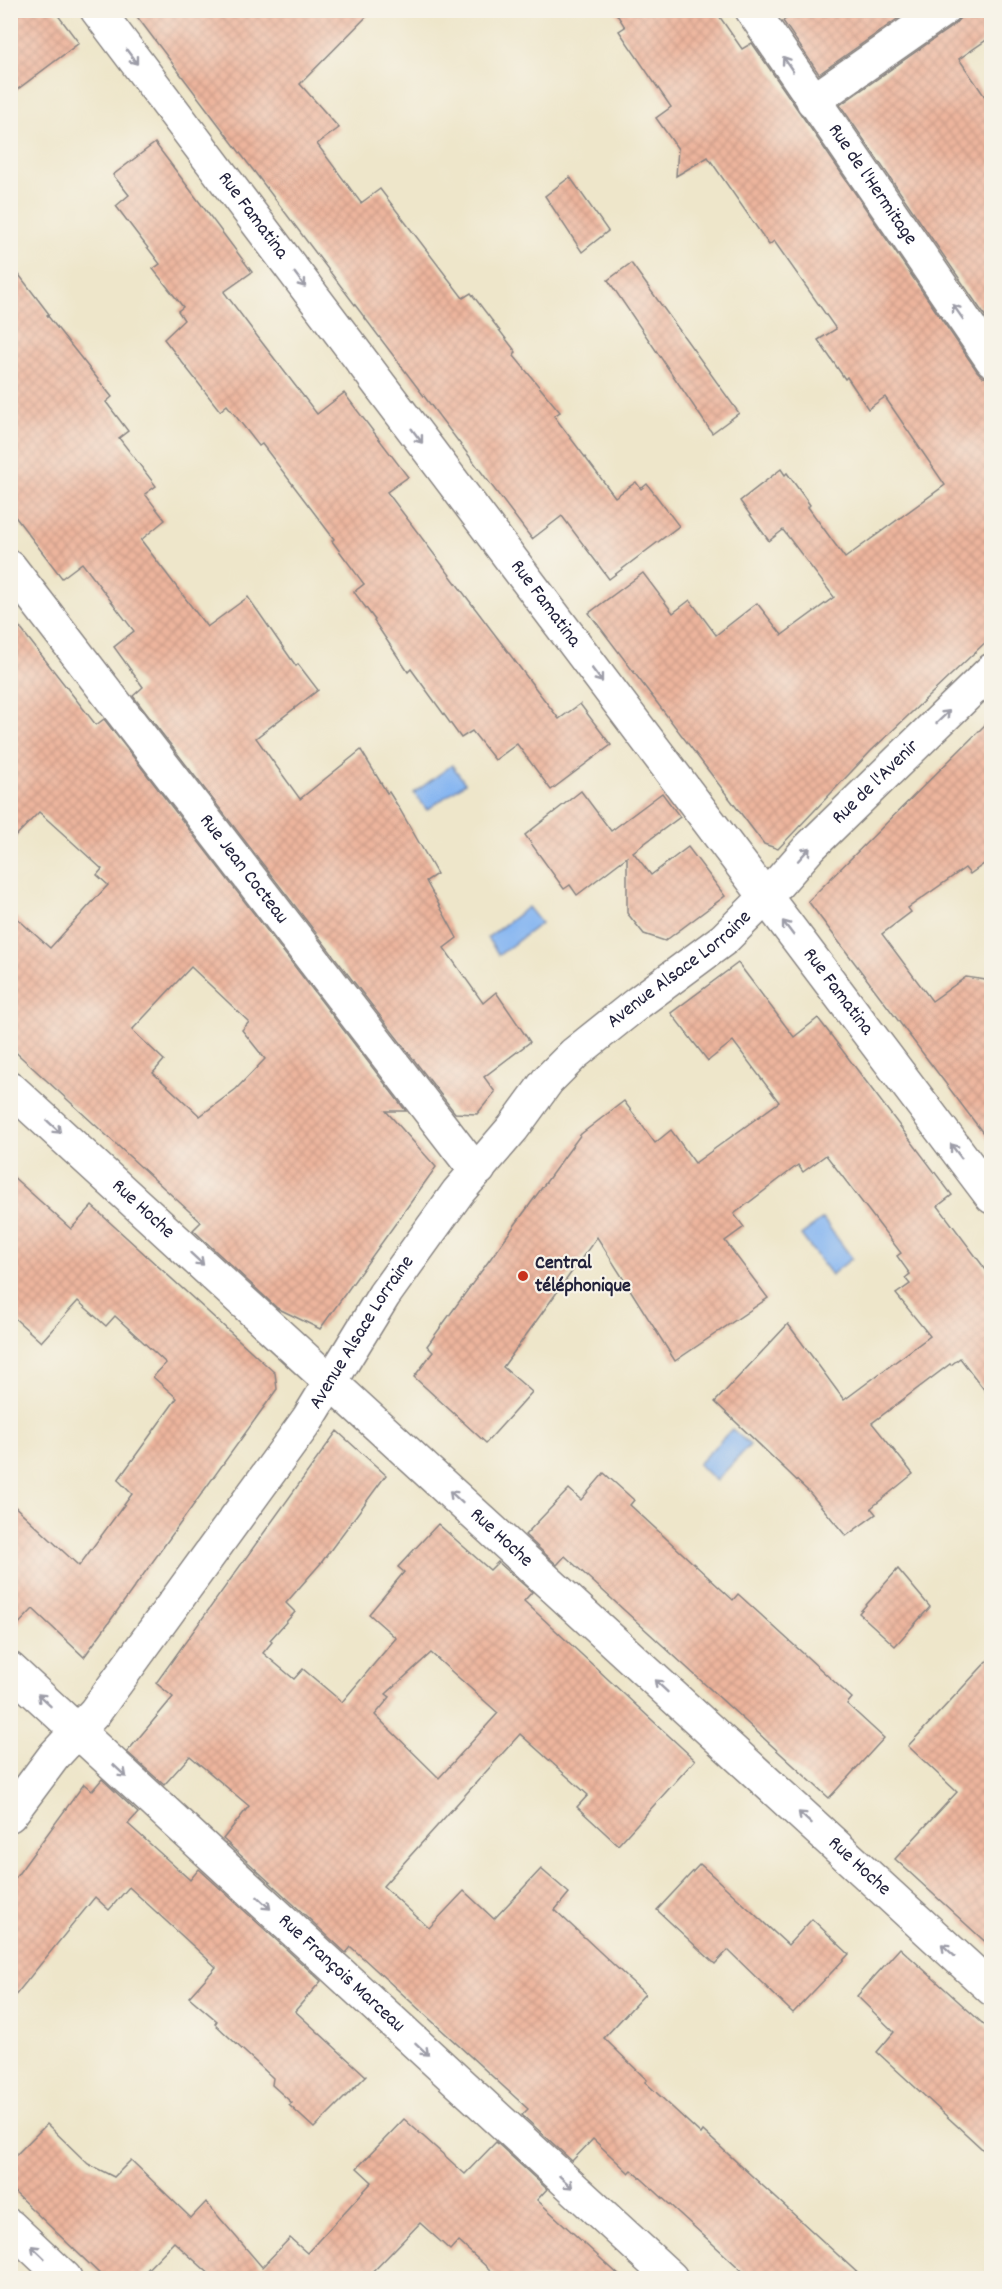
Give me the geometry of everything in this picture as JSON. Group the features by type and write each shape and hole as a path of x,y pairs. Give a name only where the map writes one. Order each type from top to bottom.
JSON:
{"street":[{"name":"Rue Famatina","path":"97,10 992,1197"},
{"name":"Rue de l'Hermitage","path":"752,10 992,360"},
{"path":"813,101 943,10"},
{"name":"Rue Jean Cocteau","path":"10,567 465,1157 479,1169"},
{"name":"Rue de l'Avenir","path":"765,898 810,847 992,670"},
{"name":"Avenue Alsace Lorraine","path":"10,1815 54,1756 95,1712 301,1428 384,1295 458,1192 513,1128 548,1080 574,1054 724,939 765,898"},
{"name":"Rue Hoche","path":"10,1088 331,1380 992,1989"},
{"name":"Rue François Marceau","path":"10,1669 670,2278"},
{"path":"10,2226 65,2278"}],"water":[{"path":"452,765 465,783 427,810 414,793"},
{"path":"528,907 541,923 499,955 487,938"},
{"path":"823,1219 852,1258 831,1275 801,1235"},
{"path":"732,1429 750,1445 716,1481 698,1464"}],"building":[{"path":"10,10 54,10 79,43 10,95"},
{"path":"132,10 373,10 300,84 339,128 317,144 361,203 380,189 463,298 471,293 516,352 514,356 560,412 554,416 615,497 636,482 641,489 647,484 679,526 609,579 562,516 532,539"},
{"path":"614,10 715,10 742,49 752,43 977,371 983,377 992,378 992,636 871,751 778,849 764,844 589,613 643,573 673,613 690,600 716,635 757,603 782,635 834,597 783,530 769,541 740,501 781,469 785,475 787,473 810,505 808,507 845,558 945,485 885,397 868,409 847,377 845,379 818,340 836,329 774,241 769,245 708,157 676,176 678,149 656,118 671,107 619,31 625,27"},
{"path":"799,10 910,10 819,74 783,21"},
{"path":"961,10 992,10 992,36 959,59 992,107 992,326 840,105 954,25 960,18"},
{"path":"155,143 252,272 224,292 257,336 317,414 344,393 408,477 387,492 533,685 559,719 580,704 611,745 551,790 517,744 495,760 472,731 461,738 411,669 408,672 354,592 364,584 332,541 334,539 262,444 259,446 227,405 220,411 164,339 184,320 178,311 183,307 153,269 160,264 116,206 129,195 113,175"},
{"path":"570,177 608,231 582,252 545,196"},
{"path":"10,263 49,314 47,315 112,397 106,402 128,431 119,438 156,486 145,494 165,520 141,540 207,627 248,597 296,666 298,664 318,690 256,738 300,799 361,750 387,793 389,792 399,808 437,874 426,881 457,938 444,948 483,1003 496,992 530,1042 484,1077 495,1092 477,1114 455,1113 133,696 143,687 114,647 134,631 82,563 62,578 10,510"},
{"path":"631,263 739,413 712,433 608,280"},
{"path":"10,615 96,725 104,719 406,1111 386,1111 436,1167 320,1329 277,1308 193,1230 201,1222 10,1047 10,912 50,948 108,885 97,875 102,869 39,812 10,842","holes":["191,967 249,1022 242,1030 265,1059 236,1089 200,1116 153,1073 164,1060 132,1030"]},
{"path":"992,718 992,858 970,874 965,868 908,908 911,912 882,934 932,1001 966,977 992,981 992,1145 808,901"},
{"path":"581,791 611,831 662,793 680,817 633,852 651,875 688,847 725,896 665,941 644,934 627,913 627,857 577,895 570,885 564,889 525,835"},
{"path":"738,963 794,1037 818,1018 952,1195 938,1206 992,1278 992,1400 960,1358 872,1423 913,1474 871,1508 876,1514 846,1536 810,1493 715,1402 788,1324 844,1400 930,1336 896,1294 910,1284 905,1278 910,1274 897,1256 901,1253 826,1155 803,1172 798,1165 734,1214 744,1227 725,1241 768,1298 675,1361 597,1237 503,1367 532,1392 486,1443 414,1377 433,1352 427,1346 581,1134 624,1101 655,1143 671,1130 695,1163 779,1102 733,1041 708,1061 671,1013"},
{"path":"10,1174 71,1229 92,1206 275,1373 277,1389 84,1657 33,1609 10,1633 10,1502 79,1566 132,1494 118,1480 177,1398 153,1377 166,1363 115,1316 106,1326 78,1301 41,1342 10,1314"},
{"path":"337,1431 386,1475 321,1563 286,1603 295,1612 270,1640 272,1642 263,1653 294,1679 303,1669 342,1702 396,1638 369,1614 404,1572 398,1567 438,1524 490,1570 498,1562 532,1592 524,1601 695,1760 618,1845 577,1807 588,1795 520,1734 383,1886 429,1928 464,1891 494,1919 541,1869 569,1893 555,1910 645,1994 604,2038 647,2080 645,2082 701,2134 703,2131 863,2278 750,2278 632,2170 629,2173 593,2139 572,2161 522,2115 528,2109 351,1947 346,1953 223,1839 249,1806 190,1756 164,1785 127,1752 173,1697 156,1683","holes":["431,1653 498,1713 439,1778 375,1715 390,1697 386,1694"]},
{"path":"604,1473 634,1500 630,1505 733,1600 738,1594 852,1698 847,1704 884,1738 829,1798 565,1556 557,1565 525,1535 569,1489 581,1500"},
{"path":"898,1569 930,1607 895,1646 859,1613"},
{"path":"992,1656 992,1948 895,1859 957,1792 908,1746"},
{"path":"102,1779 138,1813 128,1824 190,1880 199,1869 321,1981 295,2011 366,2076 314,2128 289,2105 292,2103 272,2085 273,2078 215,2024 217,2021 189,1997 216,1967 129,1887 109,1910 95,1897 10,2002 10,1885 84,1784 92,1791"},
{"path":"700,1864 788,1945 812,1919 849,1954 793,2013 728,1950 715,1964 657,1910"},
{"path":"900,1948 992,2032 992,2158 877,2052 894,2032 857,1996"},
{"path":"404,2119 465,2174 496,2142 547,2189 537,2200 622,2278 499,2278 458,2241 450,2250 420,2223 367,2278 214,2278 174,2242 139,2278 104,2278 10,2188 10,2161 47,2124 88,2164 114,2177 131,2160 191,2218 206,2202 262,2267 290,2238 307,2253 372,2182 357,2168"}],"place":[{"name":"Central téléphonique","path":"523,1276"}]}
